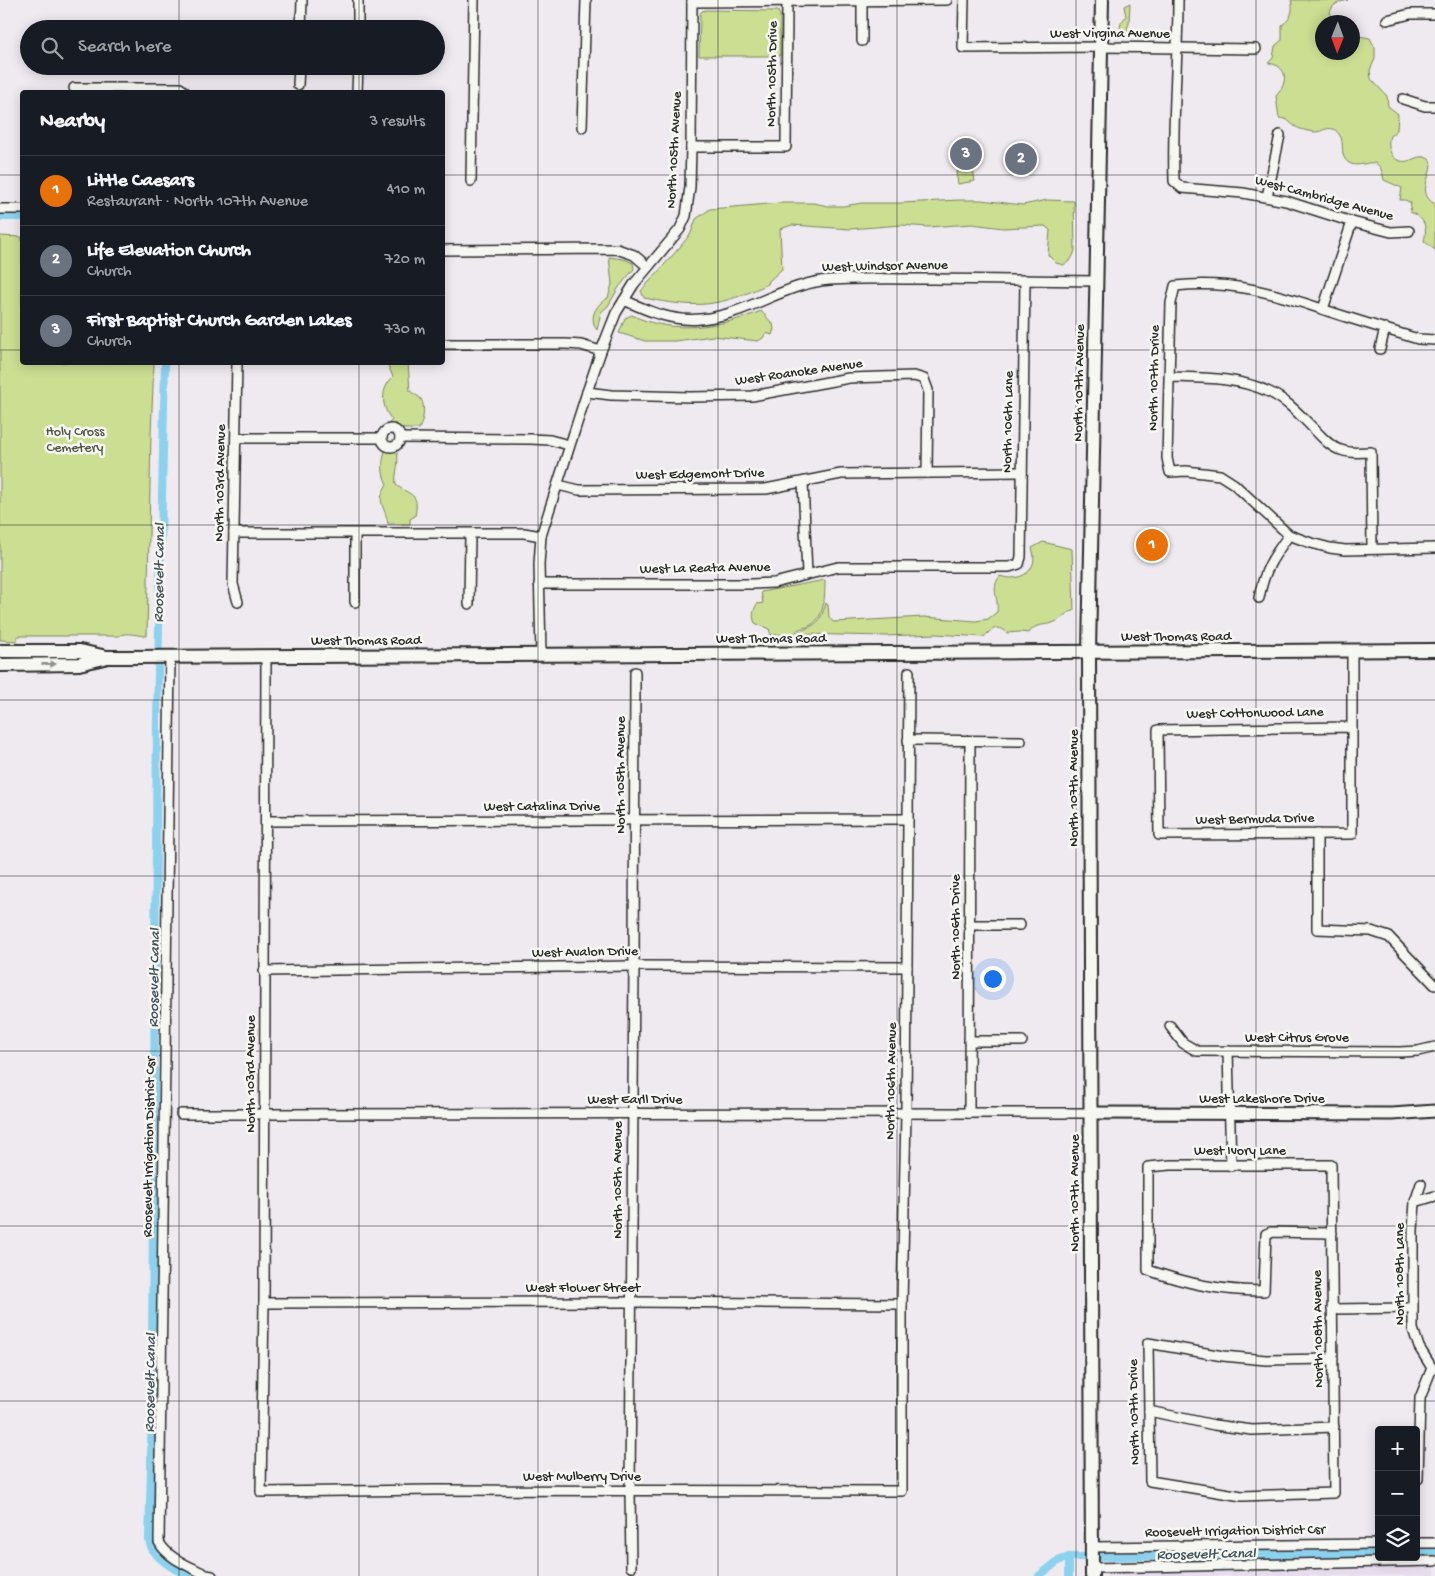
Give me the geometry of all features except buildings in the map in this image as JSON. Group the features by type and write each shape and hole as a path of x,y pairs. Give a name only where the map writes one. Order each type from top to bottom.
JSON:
{"main road":[{"name":"North 107th Avenue","path":"1092,1570 1089,652 1102,0"},
{"name":"West Thomas Road","path":"0,651 80,651 107,657 170,657 1435,650"},
{"name":"West Thomas Road","path":"0,665 79,664 107,657"}],"street":[{"path":"301,20 302,0"},
{"path":"358,0 358,20"},
{"path":"471,181 474,0"},
{"path":"582,127 586,0"},
{"path":"692,1 947,0"},
{"name":"West Virgina Avenue","path":"964,0 963,48 1256,49"},
{"path":"1178,0 1178,48"},
{"name":"North 105th Avenue","path":"540,655 539,584 541,536 587,392 616,313 648,267 680,229 686,216 690,187 692,1"},
{"path":"862,1 862,41"},
{"name":"North 105th Drive","path":"691,147 786,147 787,2"},
{"path":"1387,20 1410,14 1435,14"},
{"name":"West Cambridge Avenue","path":"1178,48 1173,152 1174,181 1182,188 1226,191 1267,197 1391,232 1409,231"},
{"path":"298,85 299,75"},
{"path":"357,90 358,75"},
{"path":"74,88 180,88 182,90"},
{"path":"1403,99 1424,106 1435,106"},
{"path":"1267,197 1280,135"},
{"path":"0,209 20,209"},
{"path":"1352,222 1322,309 1418,339 1435,340"},
{"path":"445,250 617,249 634,255 648,267"},
{"name":"West Windsor Avenue","path":"624,300 653,313 700,320 734,312 784,291 814,282 832,280 1096,281"},
{"name":"North 106th Lane","path":"1019,564 1021,557 1026,280"},
{"name":"North 107th Drive","path":"1289,534 1234,484 1220,474 1186,471 1170,472 1167,458 1171,303 1175,286 1214,284 1237,286 1287,297 1322,309"},
{"path":"1380,349 1385,328"},
{"path":"445,344 566,344 581,345 601,351"},
{"name":"North 103rd Avenue","path":"237,365 233,584 238,602"},
{"name":"West Roanoke Avenue","path":"587,392 680,397 752,396 849,378 914,376 924,379 928,390 927,472"},
{"path":"1170,377 1222,378 1242,382 1268,391 1288,404 1328,444 1340,450 1353,453 1371,452 1372,548"},
{"path":"236,438 381,438 385,431 390,429 396,431 400,438 531,439 570,444"},
{"name":"West Edgemont Drive","path":"558,485 579,490 766,489 841,474 1022,472"},
{"path":"803,482 807,574"},
{"path":"234,533 524,533 541,536"},
{"path":"355,534 355,602"},
{"path":"469,604 470,534"},
{"path":"1259,598 1262,580 1267,568 1289,534 1312,543 1345,550 1435,548"},
{"name":"West La Reata Avenue","path":"539,584 752,584 774,583 838,567 1009,567 1019,564"},
{"path":"1352,651 1352,727"},
{"name":"North 103rd Avenue","path":"261,1492 264,1303 266,656"},
{"name":"Roosevelt Irrigation District Csr","path":"170,657 159,1542 164,1550 172,1556 206,1575 212,1576"},
{"name":"North 105th Avenue","path":"631,1567 635,672"},
{"name":"North 106th Avenue","path":"902,1491 902,1304 906,1113 909,672"},
{"name":"West Cottonwood Lane","path":"1159,835 1158,730 1352,727"},
{"name":"West Bermuda Drive","path":"1159,835 1352,834 1352,727"},
{"path":"908,740 1021,741"},
{"name":"North 106th Drive","path":"969,1113 970,740"},
{"name":"West Catalina Drive","path":"266,821 908,820"},
{"path":"1317,834 1317,929 1371,931 1388,937 1435,985"},
{"path":"969,925 1020,925"},
{"name":"West Avalon Drive","path":"264,971 634,966 906,967"},
{"name":"West Citrus Grove","path":"1170,1026 1183,1043 1197,1051 1400,1052 1418,1051 1435,1047"},
{"path":"969,1041 1022,1041"},
{"path":"1228,1052 1231,1166"},
{"name":"West Lakeshore Drive","path":"1090,1113 1392,1114 1435,1111"},
{"name":"West Earll Drive","path":"181,1114 1090,1113"},
{"name":"West Ivory Lane","path":"1331,1165 1170,1165 1148,1168 1148,1270 1183,1282 1235,1291 1264,1291 1266,1234 1271,1232 1332,1233"},
{"name":"North 108th Avenue","path":"1331,1165 1334,1493"},
{"name":"North 108th Lane","path":"1418,1471 1420,1398 1434,1369 1419,1347 1413,1329 1413,1230 1415,1202 1421,1184"},
{"path":"1415,1202 1435,1196"},
{"name":"West Flower Street","path":"264,1303 632,1302 902,1304"},
{"path":"1332,1309 1412,1308"},
{"name":"North 107th Drive","path":"1333,1359 1266,1360 1222,1356 1148,1343 1150,1481 1242,1496 1334,1493"},
{"path":"1149,1411 1214,1425 1252,1430 1334,1427"},
{"name":"West Mulberry Drive","path":"261,1492 435,1490 902,1491"},
{"path":"1420,1543 1435,1543"},
{"name":"Roosevelt Irrigation District Csr","path":"1092,1547 1375,1544"},
{"path":"1092,1570 1435,1561"}],"shaded area":[{"path":"1435,1564 1435,1576 1105,1576 1105,1570"}],"green space":[{"path":"1291,0 1348,0 1333,7 1330,13 1332,15 1315,15 1315,60 1360,60 1360,36 1370,38 1375,48 1375,59 1370,70 1371,79 1387,96 1388,106 1398,114 1397,130 1390,136 1389,141 1391,154 1394,158 1402,161 1421,157 1430,160 1431,165 1426,183 1426,194 1435,204 1435,250 1424,241 1424,223 1419,217 1410,212 1411,203 1400,200 1402,188 1384,180 1378,165 1374,163 1354,165 1349,163 1344,157 1341,138 1333,129 1318,132 1308,131 1296,127 1283,118 1279,118 1276,96 1283,86 1283,71 1275,65 1268,63 1273,58 1275,46 1282,40 1282,25 1288,20 1292,8"},
{"path":"1130,3 1129,24 1127,28 1131,35 1122,33 1120,28 1126,16 1124,6"},
{"path":"706,10 778,11 780,16 780,56 699,56 700,14"},
{"path":"973,170 975,181 958,184 956,172"},
{"path":"981,200 1023,205 1047,200 1074,201 1075,250 1073,255 1063,265 1056,263 1048,255 1050,230 1045,226 1003,228 972,224 928,227 901,225 850,229 792,225 780,229 782,269 768,284 751,292 708,304 679,304 644,298 641,291 691,233 696,219 710,209 780,203 814,203 828,206 843,206 862,203"},
{"name":"Holy Cross Cemetery","path":"0,236 20,237 20,365 154,365 147,636 129,634 119,636 17,636 17,641 0,640"},
{"path":"609,257 633,263 634,269 619,287 608,306 601,312 597,330 594,325 593,316 600,304 608,298 612,284"},
{"path":"761,311 773,324 774,329 772,335 766,333 758,341 713,336 675,341 645,341 619,333 625,318 632,315 663,325 696,327 730,321"},
{"path":"388,365 408,365 410,391 420,398 423,403 423,418 419,429 386,426 392,420 384,404 384,392 393,377"},
{"path":"396,450 398,459 396,485 413,496 416,503 415,516 410,519 410,524 388,524 381,500 387,484 383,468 385,451"},
{"path":"1043,542 1072,549 1074,611 1053,623 1034,627 1029,633 1007,633 998,628 992,630 984,637 936,634 886,636 796,634 819,620 826,603 828,605 829,617 833,622 924,617 976,621 988,619 997,612 995,589 1000,576 1015,578 1027,573 1033,563 1032,548"},
{"path":"825,580 822,611 811,625 799,629 794,634 771,635 769,629 755,623 753,616 757,604 763,603 761,592"}],"waterway":[{"name":"Roosevelt Canal","path":"0,217 20,217"},
{"name":"Roosevelt Canal","path":"165,365 157,717 149,1540 154,1552 159,1557 188,1576"},
{"name":"Roosevelt Canal","path":"1420,1552 1435,1551"},
{"name":"Roosevelt Canal","path":"1039,1576 1058,1561 1069,1557 1375,1553"},
{"path":"1069,1557 1069,1576"}],"place":[{"name":"First Baptist Church Garden Lakes","path":"966,154"},
{"name":"Life Elevation Church","path":"1021,159"},
{"name":"Little Caesars","path":"1152,545"}]}
